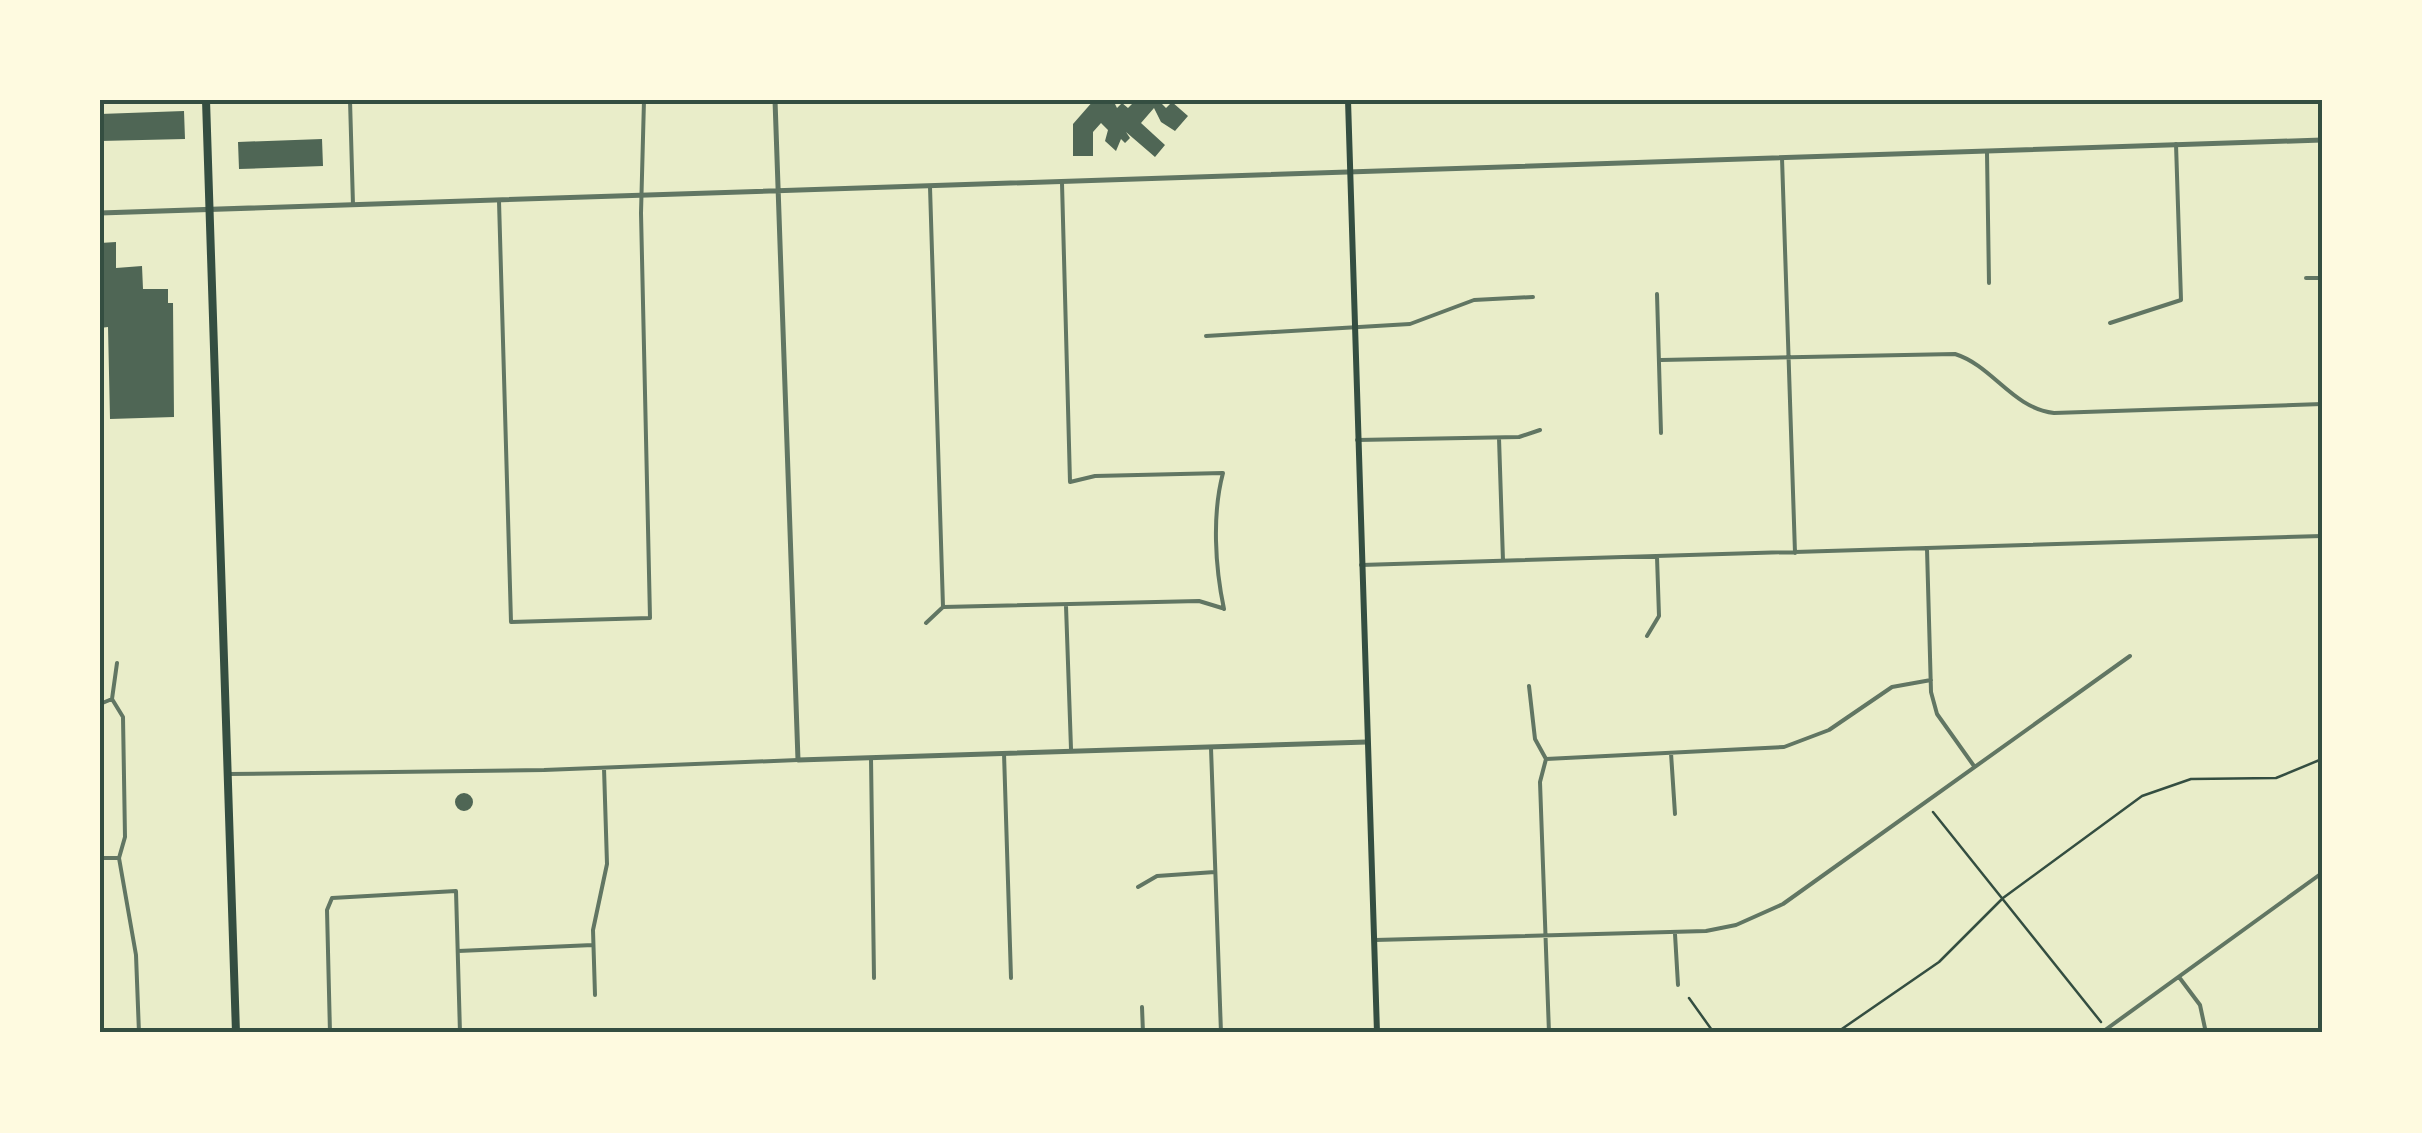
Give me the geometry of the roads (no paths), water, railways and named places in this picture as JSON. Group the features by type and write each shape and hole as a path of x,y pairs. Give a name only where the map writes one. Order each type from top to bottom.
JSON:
{"highway":[{"path":"206,100 236,1033"}],"main road":[{"path":"1348,100 1377,1033"}],"street":[{"path":"350,100 354,206"},
{"path":"500,201 510,622 650,618 642,196 644,100"},
{"path":"775,100 798,760"},
{"path":"100,213 2322,140"},
{"path":"2110,323 2181,300 2176,144"},
{"path":"1987,151 1989,283"},
{"path":"1782,158 1794,553"},
{"path":"926,624 943,607 1200,601 1224,609 1219,586 1217,495 1223,472 1095,476 1070,482 1062,183"},
{"path":"930,187 943,607"},
{"path":"2306,278 2322,278"},
{"path":"1656,294 1661,434"},
{"path":"1206,336 1410,324 1474,300 1533,297"},
{"path":"1660,360 1955,354 1976,364 2026,405 2054,412 2322,404"},
{"path":"1357,440 1499,438 1526,436 1540,430"},
{"path":"1499,438 1503,561"},
{"path":"1361,565 2322,536"},
{"path":"1927,549 1931,680 1937,714 1974,766"},
{"path":"1647,636 1659,616 1657,557"},
{"path":"1066,606 1070,749"},
{"path":"1374,940 1675,934 1736,925 1784,904 2130,656"},
{"path":"118,662 112,699 122,718 126,837 120,858 136,955 139,1033"},
{"path":"1546,759 1764,749 1801,742 1840,724 1892,687 1931,680"},
{"path":"1529,686 1535,739 1546,759 1540,782 1549,1033"},
{"path":"100,704 112,699"},
{"path":"228,774 604,768 1070,749 1367,742"},
{"path":"1178,1033 1221,1032 1212,746"},
{"path":"1004,752 1012,978"},
{"path":"1671,753 1675,814"},
{"path":"871,757 874,978"},
{"path":"595,996 593,944 606,864 604,768"},
{"path":"100,858 120,858"},
{"path":"1138,887 1157,876 1216,872"},
{"path":"2102,1033 2320,875 2322,883"},
{"path":"330,1033 329,902 340,896 456,891 460,1033"},
{"path":"1675,934 1678,985"},
{"path":"458,951 593,944"},
{"path":"2179,977 2200,1006 2206,1033"},
{"path":"1142,1008 1142,1033"}]}
